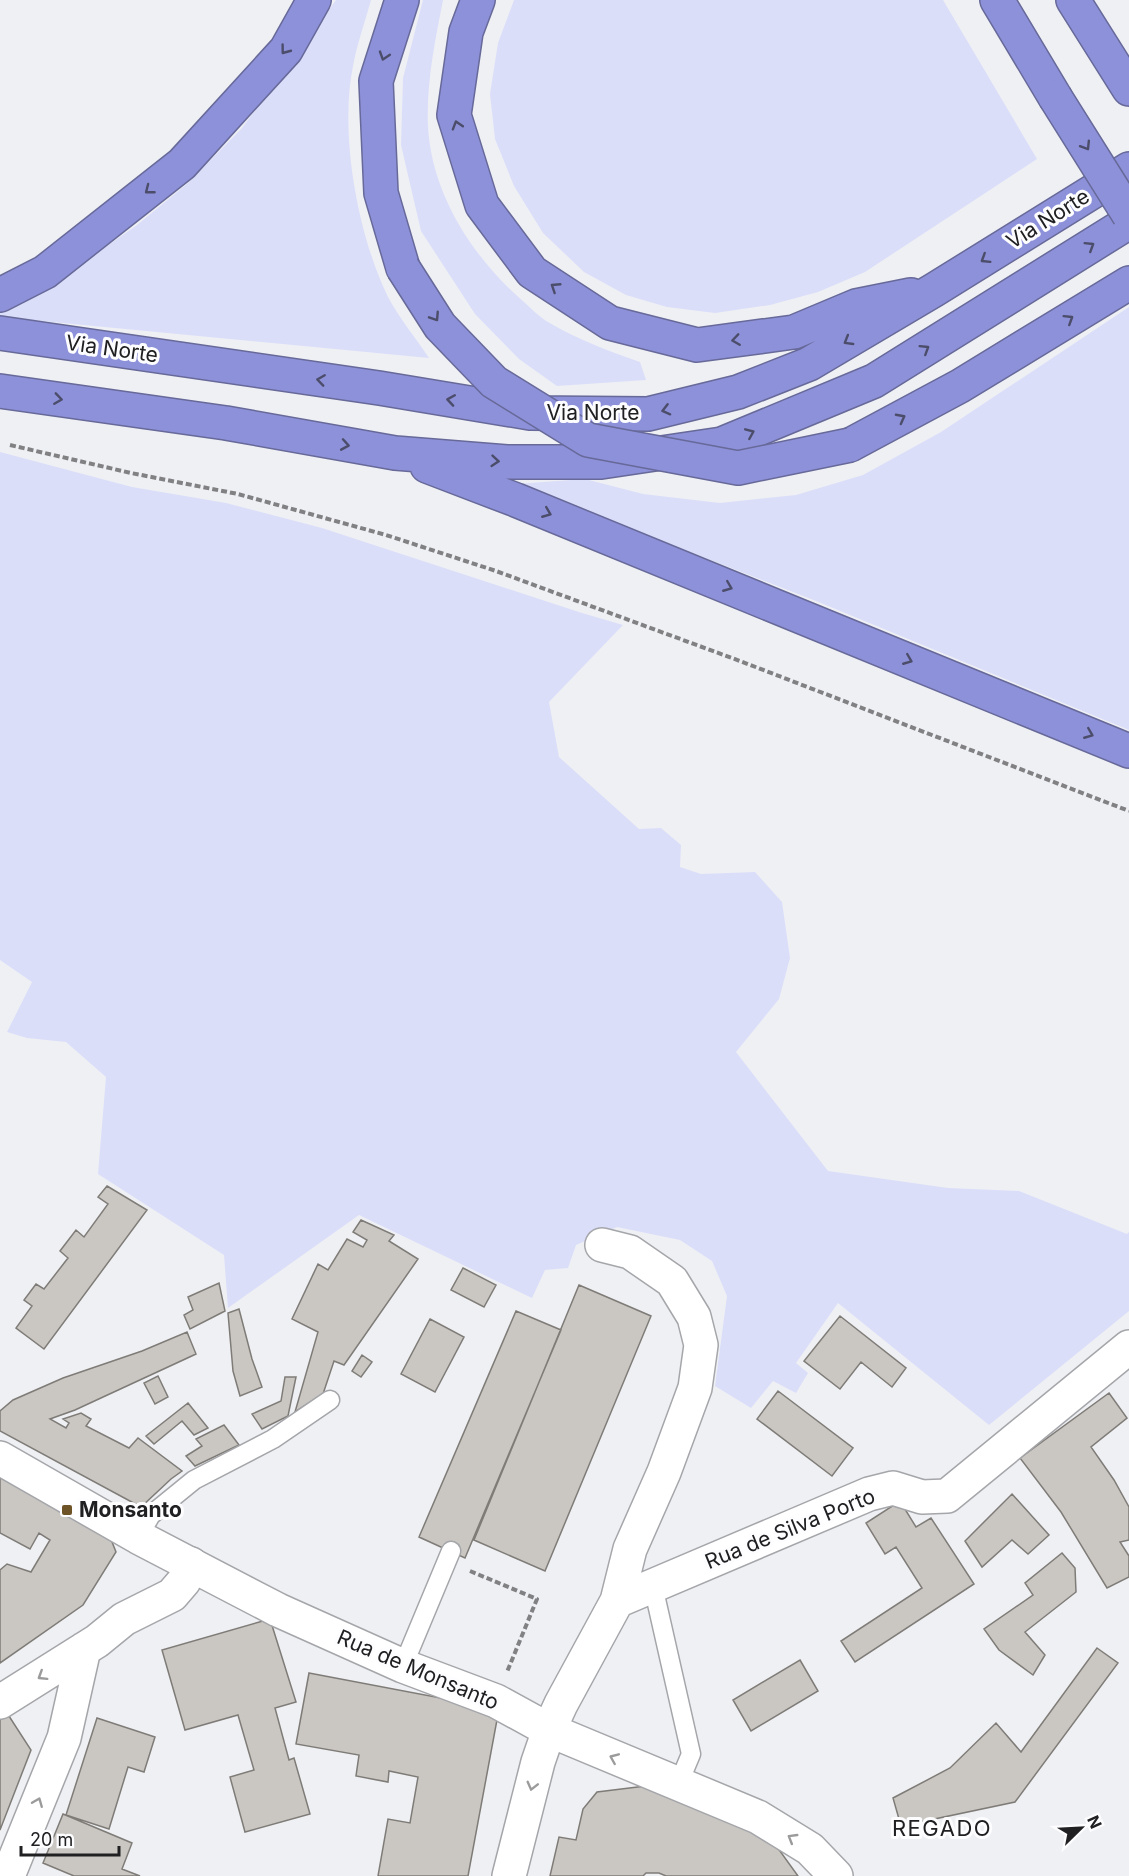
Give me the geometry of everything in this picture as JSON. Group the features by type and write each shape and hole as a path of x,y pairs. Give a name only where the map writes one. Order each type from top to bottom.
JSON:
{"highway":[{"path":"0,295 45,272 182,164 286,50 314,0"},
{"path":"402,0 375,81 381,193 403,267 440,326 494,382 588,440 738,468 850,445 960,386 1129,283"},
{"path":"478,0 466,32 454,115 482,205 532,272 610,323 697,345 794,332 856,306 934,290"},
{"path":"977,0 1033,60"},
{"path":"997,0 1129,214"},
{"path":"1073,0 1129,89"},
{"name":"Via Norte","path":"0,333 379,388 530,413 648,414 738,392 809,364 934,290 1129,169"},
{"name":"Via Norte","path":"0,391 226,423 395,453 507,462 601,462 722,444 874,381 1129,222"},
{"path":"395,453 516,500 1129,751"}],"street":[{"path":"509,1876 538,1762 549,1730 616,1601 630,1549 664,1472 695,1388 701,1345 694,1317 672,1281 630,1252 602,1245"},
{"name":"Rua de Silva Porto","path":"616,1601 869,1494 893,1488 922,1497 947,1496 1129,1347"},
{"name":"Rua de Monsanto","path":"0,1458 138,1537 278,1610 403,1666 496,1701 549,1730 758,1817 810,1849 836,1876"},
{"path":"0,1702 84,1649 124,1619 172,1595 184,1581 191,1564"},
{"path":"8,1876 64,1738 84,1649"}],"lane":[{"path":"138,1537 151,1515 194,1480 273,1439 330,1400"},
{"path":"403,1666 448,1557"},
{"path":"653,1586 691,1754 678,1785"}],"path":[{"path":"10,445 131,473 238,494 386,535 496,571 740,661 1129,812"},
{"path":"448,1557 537,1599 496,1701"}],"shaded area":[{"path":"336,0 371,0 359,41 349,93 348,122 354,184 360,215 377,272 392,305 429,358 0,317 0,313 74,269 137,225 188,183 242,128"},
{"path":"423,0 443,0 430,79 428,127 431,152 438,177 458,224 488,266 538,315 581,339 640,362 646,380 557,386 519,359 475,314 421,231 401,145 403,78"},
{"path":"514,0 943,0 1037,159 865,272 818,292 770,305 715,313 667,307 626,295 584,272 543,233 514,186 495,139 490,94 498,43"},
{"path":"1129,307 1129,730 816,601 515,484 585,479 643,494 720,503 796,495 863,475 941,432"},
{"path":"0,452 132,487 226,503 322,528 623,625 549,702 559,757 639,829 661,828 681,845 680,867 701,874 755,872 782,902 790,958 779,999 736,1052 828,1171 948,1188 1019,1191 1127,1234 1129,1232 1129,1311 989,1425 838,1303 796,1363 808,1373 796,1393 773,1381 751,1408 715,1386 727,1296 712,1261 680,1240 617,1227 576,1245 568,1268 545,1270 532,1298 359,1215 228,1308 224,1255 98,1174 106,1077 66,1042 27,1038 7,1032 32,982 0,960"}],"building":[{"path":"107,1186 147,1210 44,1349 16,1328 32,1306 24,1300 36,1284 44,1289 68,1258 60,1251 76,1230 84,1237 108,1204 98,1197"},
{"path":"361,1220 394,1235 389,1241 418,1259 344,1365 334,1361 323,1394 295,1412 318,1332 292,1319 318,1264 328,1270 347,1239 363,1247 367,1240 353,1232"},
{"path":"463,1268 496,1285 484,1307 451,1290"},
{"path":"219,1283 225,1311 190,1329 184,1315 193,1310 188,1297"},
{"path":"579,1285 651,1316 545,1571 474,1540"},
{"path":"239,1309 262,1387 240,1396 233,1371 228,1313"},
{"path":"516,1311 561,1330 465,1558 419,1537"},
{"path":"840,1316 906,1368 892,1387 861,1362 840,1389 804,1361"},
{"path":"430,1319 464,1337 435,1392 401,1374"},
{"path":"187,1332 196,1354 75,1410 50,1419 66,1428 69,1423 63,1419 81,1413 91,1419 86,1426 129,1448 138,1438 182,1471 141,1507 0,1431 0,1411 13,1400 63,1378 142,1351"},
{"path":"362,1355 372,1362 361,1377 352,1371"},
{"path":"158,1376 168,1397 155,1404 144,1383"},
{"path":"285,1377 296,1377 288,1416 262,1429 252,1414 281,1401"},
{"path":"778,1391 853,1448 832,1476 757,1419"},
{"path":"1109,1393 1127,1418 1091,1447 1129,1507 1129,1540 1120,1542 1129,1556 1129,1577 1107,1588 1061,1512 1020,1458"},
{"path":"188,1403 208,1428 194,1435 182,1421 154,1444 146,1436"},
{"path":"224,1425 239,1445 195,1466 186,1456 202,1446 196,1439"},
{"path":"0,1475 108,1532 116,1552 83,1605 0,1663 0,1570 7,1564 31,1572 50,1540 39,1533 30,1549 0,1533"},
{"path":"1012,1494 1049,1535 1028,1554 1012,1540 982,1567 965,1541"},
{"path":"900,1501 916,1527 931,1518 974,1584 855,1662 841,1641 922,1588 896,1547 885,1554 866,1523"},
{"path":"1062,1553 1075,1568 1076,1592 1025,1632 1045,1655 1033,1675 999,1650 984,1629 1033,1595 1025,1583"},
{"path":"270,1619 296,1702 275,1708 289,1760 294,1758 310,1814 245,1832 230,1777 254,1770 238,1715 185,1730 162,1650"},
{"path":"1097,1648 1118,1663 1015,1802 901,1826 893,1798 950,1768 996,1723 1021,1752"},
{"path":"800,1660 818,1691 751,1731 733,1700"},
{"path":"309,1673 499,1709 468,1876 378,1876 388,1819 410,1823 418,1777 389,1771 388,1782 356,1776 359,1755 296,1744"},
{"path":"7,1713 31,1750 0,1830 0,1717"},
{"path":"97,1718 155,1737 144,1772 128,1767 109,1829 66,1815"},
{"path":"662,1784 767,1833 798,1876 666,1876 659,1873 646,1873 643,1876 550,1876 559,1837 576,1840 583,1809 597,1792"},
{"path":"63,1814 132,1843 122,1869 140,1876 74,1876 43,1863"}],"place":[{"name":"Monsanto","path":"67,1510"}],"district":[{"name":"REGADO","path":"942,1828"}]}
